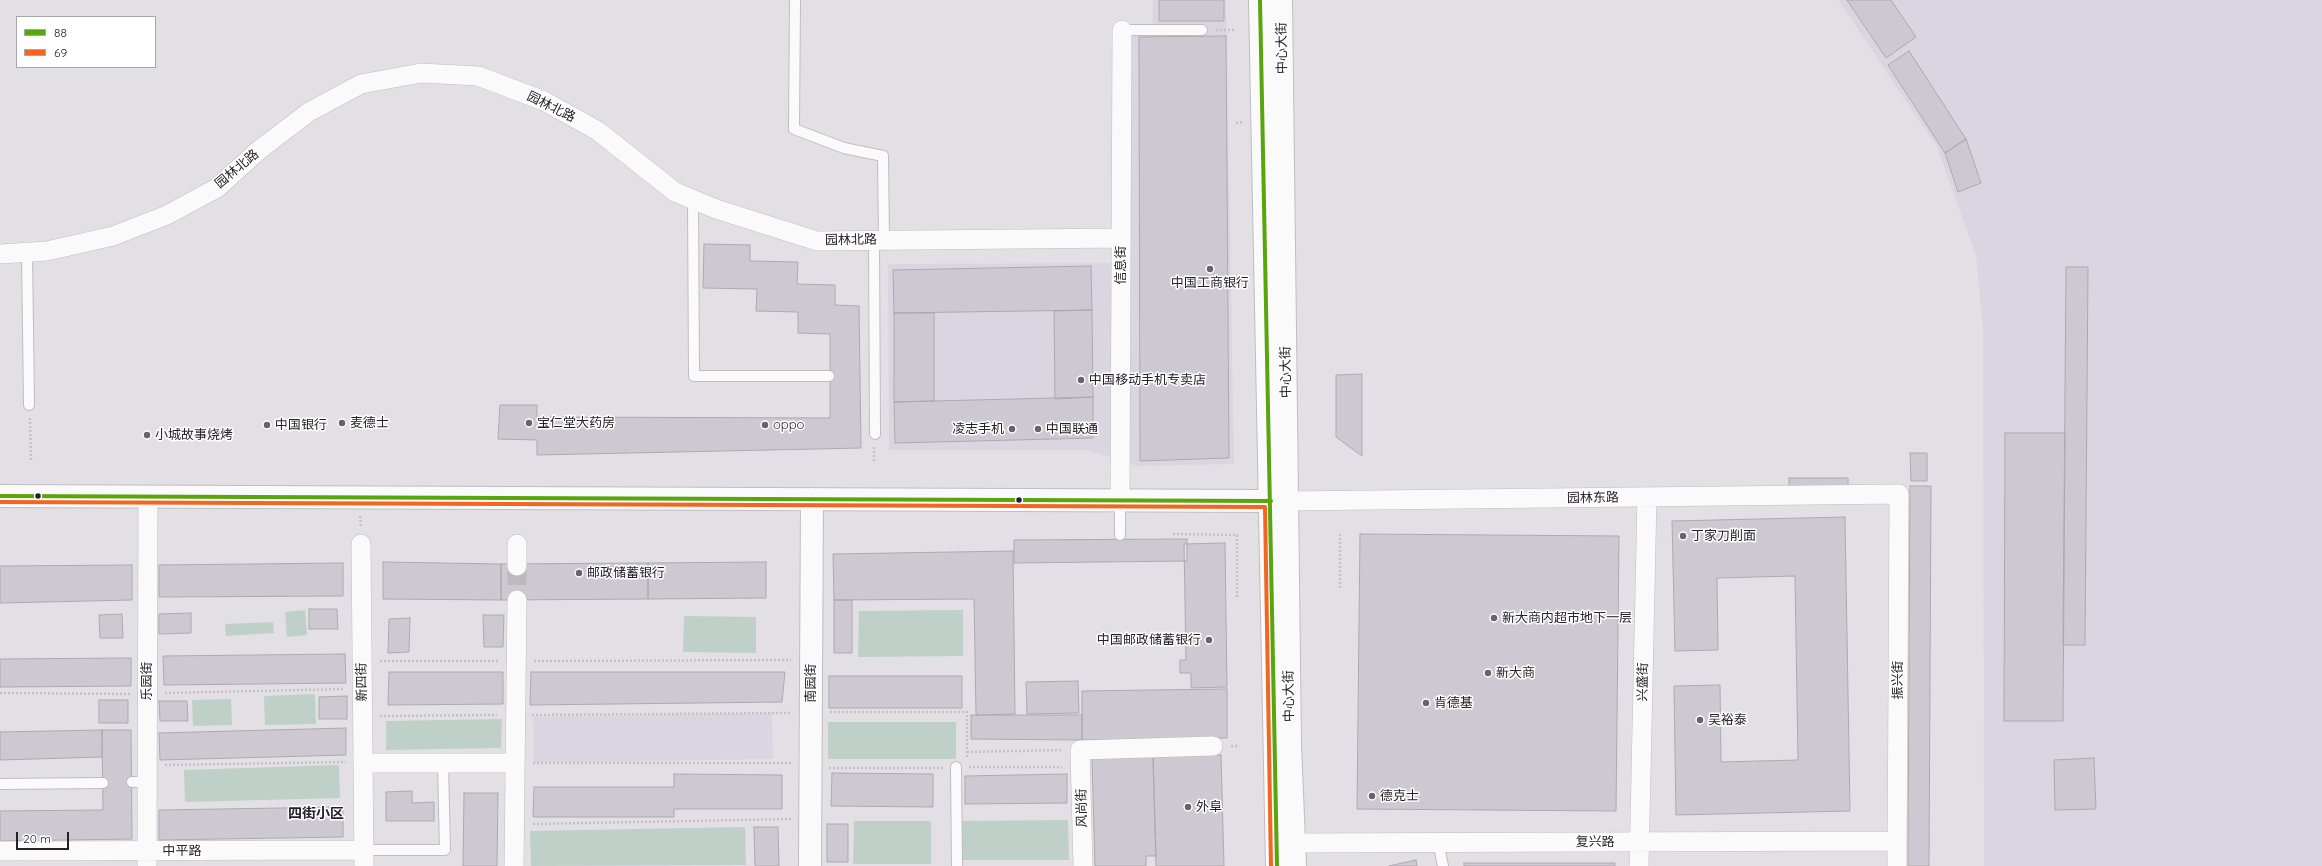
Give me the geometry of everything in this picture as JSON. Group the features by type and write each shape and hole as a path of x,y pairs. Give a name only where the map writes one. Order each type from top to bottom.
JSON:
{"main road":[{"name":"中心大街","path":"1260,0 1279,501 1295,866"},
{"name":"中心大街","path":"1277,866 1281,0"},
{"path":"0,496 1279,501"},
{"name":"南园街","path":"810,866 812,499"}],"street":[{"name":"信息街","path":"1120,501 1122,30"},
{"name":"园林北路","path":"0,254 47,252 113,236 167,215 217,188 259,150 308,112 361,84 421,73 478,76 544,101 598,131 675,192 716,209 817,241 1121,238"},
{"name":"园林东路","path":"1279,501 1899,494"},
{"name":"振兴街","path":"1897,866 1899,494"},
{"name":"乐园街","path":"147,859 142,776 147,694 148,496"},
{"name":"兴盛街","path":"1639,866 1648,497"},
{"name":"新四街","path":"361,544 364,858"},
{"path":"517,544 517,566"},
{"path":"514,866 517,600"},
{"path":"1080,758 1213,746"},
{"name":"风尚街","path":"1080,758 1083,866"},
{"path":"363,763 515,763"},
{"name":"复兴路","path":"1294,843 1897,841"},
{"name":"中平路","path":"0,852 147,859 364,858"}],"lane":[{"path":"795,0 794,129 844,148 883,156 879,240 875,434"},
{"path":"1122,30 1202,30"},
{"path":"693,200 694,376 829,376"},
{"path":"27,253 29,405"},
{"path":"1120,501 1120,535"},
{"path":"364,858 445,850 443,764"},
{"path":"956,768 957,866"},
{"path":"0,784 103,783"},
{"path":"1438,842 1443,866"}],"path":[{"path":"1202,30 1235,30"},
{"path":"1236,123 1244,122"},
{"path":"29,405 31,462"},
{"path":"360,498 361,544"},
{"path":"1174,534 1237,535 1237,598"},
{"path":"1340,534 1340,588"},
{"path":"362,661 811,660"},
{"path":"0,693 147,694 362,689"},
{"path":"362,716 967,712 967,767 1080,758"},
{"path":"967,752 1080,758"},
{"path":"142,776 363,763"},
{"path":"515,763 956,768"},
{"path":"515,824 810,819"}],"shaded area":[{"path":"1153,0 1226,0 1234,464 1137,466 1087,450 889,450 888,264 1128,263 1131,32 1152,32"},
{"path":"1838,0 2322,0 2322,866 1984,866 1983,328 1976,256 1937,147"},
{"path":"305,610 307,635 287,637 285,612"},
{"path":"963,610 963,656 858,657 859,611"},
{"path":"684,616 756,617 756,653 683,652"},
{"path":"273,622 274,633 226,636 225,624"},
{"path":"315,694 316,724 265,725 264,696"},
{"path":"231,699 232,725 193,726 192,700"},
{"path":"772,713 773,759 534,763 533,717"},
{"path":"502,719 501,748 386,750 386,721"},
{"path":"828,722 956,722 956,759 828,759"},
{"path":"339,765 340,798 185,802 184,770"},
{"path":"1068,820 1069,860 961,860 962,821"},
{"path":"854,821 931,821 931,864 853,864"},
{"path":"745,827 746,865 531,866 530,831"}],"building":[{"path":"1159,0 1224,0 1224,21 1159,21"},
{"path":"1847,0 1891,0 1916,37 1886,58"},
{"path":"1226,36 1229,458 1140,461 1139,37"},
{"path":"1909,51 1966,139 1945,153 1888,65"},
{"path":"1966,139 1981,183 1958,192 1945,153"},
{"path":"704,244 750,245 750,261 798,262 797,284 835,285 835,305 859,306 861,448 537,455 537,440 498,439 500,405 537,405 537,417 830,418 830,334 798,333 798,312 756,311 757,289 703,288"},
{"path":"1091,266 1092,310 894,313 893,270"},
{"path":"2066,267 2088,267 2085,645 2063,645"},
{"path":"1092,310 1093,397 1055,399 1054,311"},
{"path":"894,313 934,313 934,401 894,402"},
{"path":"1362,374 1362,456 1336,437 1336,375"},
{"path":"1093,397 1093,438 895,443 894,402"},
{"path":"2005,433 2065,433 2063,721 2004,721"},
{"path":"1910,453 1927,453 1927,481 1911,481"},
{"path":"1789,478 1848,478 1848,492 1789,493"},
{"path":"1910,486 1931,486 1929,866 1908,866"},
{"path":"1845,517 1850,811 1676,815 1674,686 1720,685 1721,762 1798,760 1795,576 1717,578 1718,650 1675,651 1672,521"},
{"name":"新大商","path":"1360,534 1619,536 1616,811 1357,809"},
{"path":"1187,539 1187,561 1014,563 1014,540"},
{"path":"1225,543 1227,687 1191,688 1191,673 1180,673 1180,660 1186,660 1184,544"},
{"path":"1013,551 1015,714 976,715 974,599 834,600 833,554"},
{"path":"383,562 501,564 501,600 383,599"},
{"path":"766,562 766,598 648,599 648,563"},
{"path":"343,563 343,596 159,597 159,565"},
{"path":"648,563 648,599 501,600 501,564"},
{"path":"132,565 132,600 0,603 0,566"},
{"path":"834,600 852,600 852,653 834,653"},
{"path":"309,609 337,609 338,629 309,629"},
{"path":"191,613 191,633 159,634 159,614"},
{"path":"122,614 123,638 100,638 99,615"},
{"path":"483,615 504,615 503,647 484,647"},
{"path":"410,618 409,652 388,653 389,619"},
{"path":"345,654 346,683 164,685 163,656"},
{"path":"131,658 131,686 0,687 0,659"},
{"path":"389,672 503,672 503,704 388,705"},
{"path":"531,672 785,672 782,702 530,705"},
{"path":"829,676 962,676 962,708 829,708"},
{"path":"1078,681 1079,713 1027,714 1026,682"},
{"path":"1227,689 1227,738 1082,740 1082,691"},
{"path":"347,696 347,719 319,719 319,697"},
{"path":"99,700 128,700 128,723 99,723"},
{"path":"159,701 187,701 188,721 160,721"},
{"path":"971,715 1082,715 1082,740 971,739"},
{"path":"346,728 346,755 160,760 159,733"},
{"path":"102,730 131,730 132,839 0,841 0,811 103,810"},
{"path":"102,730 102,757 0,760 0,732"},
{"name":"外阜","path":"1221,755 1224,866 1156,866 1153,757"},
{"path":"1153,757 1156,856 1146,856 1146,866 1095,866 1092,759"},
{"path":"2094,758 2096,809 2055,810 2054,760"},
{"path":"832,773 933,774 933,807 831,806"},
{"path":"674,774 782,775 782,809 674,809 674,817 533,817 534,787 674,787"},
{"path":"1067,774 1067,803 965,804 965,776"},
{"path":"412,791 412,803 434,802 434,821 386,821 386,792"},
{"path":"464,793 498,793 497,866 463,866"},
{"path":"343,807 343,837 159,840 159,810"},
{"path":"827,824 848,824 848,862 827,862"},
{"path":"754,827 778,827 779,866 755,866"},
{"path":"1416,860 1417,866 1389,866"},
{"path":"1464,863 1615,863 1615,866 1464,866"}],"tunnel":[{"path":"517,566 517,600"}],"transit line":[{"name":"88","path":"1260,0 1277,866"},
{"name":"88","path":"0,496 1271,501"},
{"name":"69","path":"0,502 1265,507 1271,866"}],"place":[{"name":"中国工商银行","path":"1210,269"},
{"name":"中国移动手机专卖店","path":"1081,380"},
{"name":"麦德士","path":"342,423"},
{"name":"宝仁堂大药房","path":"529,423"},
{"name":"中国银行","path":"267,425"},
{"name":"oppo","path":"765,425"},
{"name":"凌志手机","path":"1012,429"},
{"name":"中国联通","path":"1038,429"},
{"name":"小城故事烧烤","path":"147,435"},
{"name":"丁家刀削面","path":"1683,536"},
{"name":"邮政储蓄银行","path":"579,573"},
{"name":"新大商内超市地下一层","path":"1494,618"},
{"name":"中国邮政储蓄银行","path":"1209,640"},
{"name":"新大商","path":"1488,673"},
{"name":"肯德基","path":"1426,703"},
{"name":"吴裕泰","path":"1700,720"},
{"name":"德克士","path":"1372,796"},
{"name":"外阜","path":"1188,807"}],"district":[{"name":"四街小区","path":"316,814"}]}
